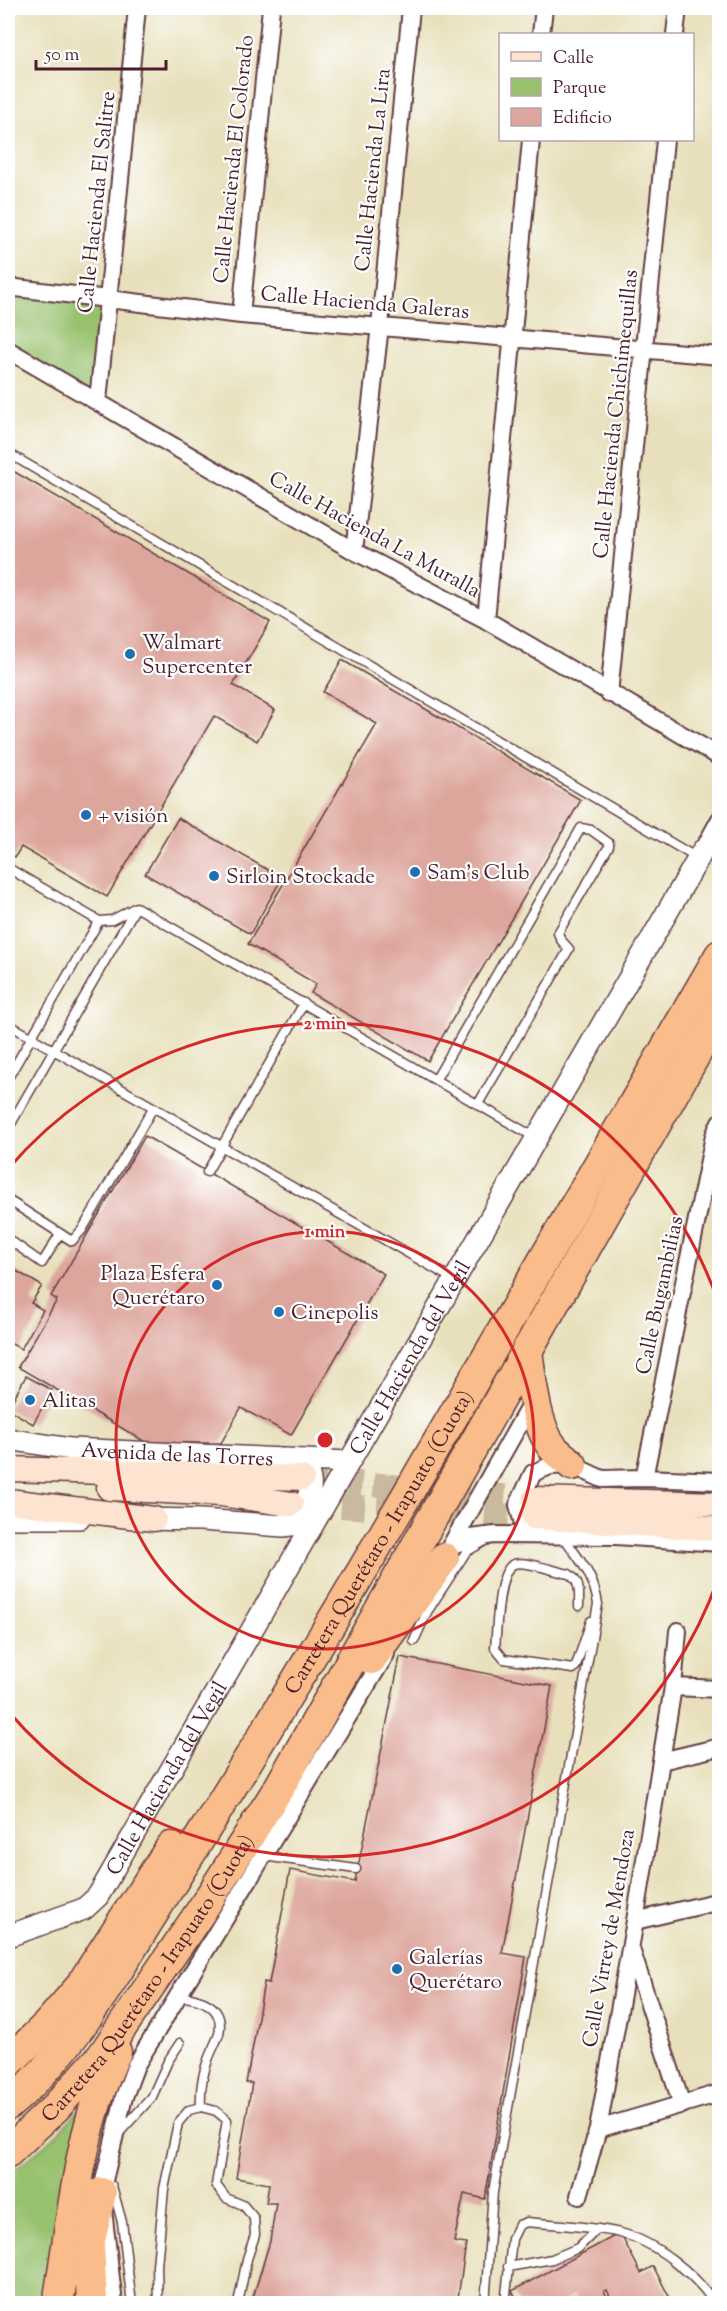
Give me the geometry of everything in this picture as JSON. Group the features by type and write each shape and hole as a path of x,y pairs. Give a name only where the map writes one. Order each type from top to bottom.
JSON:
{"highway":[{"name":"Carretera Querétaro - Irapuato (Cuota)","path":"8,2105 64,2047 99,2002 345,1603 720,955"},
{"name":"Carretera Querétaro - Irapuato (Cuota)","path":"8,2152 56,2107 102,2056 201,1911 280,1786 720,1011"},
{"path":"527,1350 534,1399 553,1448 572,1465"},
{"path":"280,1786 448,1551"},
{"path":"8,2063 47,2025 79,1988 248,1730 345,1603"},
{"path":"62,2298 81,2164 94,2107 111,2063 143,1995"},
{"path":"92,2304 89,2244 104,2182"}],"main road":[{"name":"Avenida de las Torres","path":"10,1479 111,1473 302,1470"},
{"name":"Avenida de las Torres","path":"10,1479 148,1491 221,1494 287,1515"},
{"path":"10,1479 154,1519"},
{"path":"531,1517 720,1504"},
{"path":"531,1517 720,1529"}],"street":[{"name":"Calle Hacienda El Salitre","path":"98,401 137,8"},
{"name":"Calle Hacienda El Colorado","path":"241,315 271,8"},
{"name":"Calle Hacienda La Lira","path":"354,551 380,326 411,8"},
{"path":"541,33 544,8"},
{"path":"675,33 678,8"},
{"path":"486,620 531,141"},
{"name":"Calle Hacienda Chichimequillas","path":"609,694 665,141"},
{"name":"Calle Hacienda Galeras","path":"8,287 241,315 720,356"},
{"name":"Calle Hacienda La Muralla","path":"8,350 354,551 486,620 720,757"},
{"name":"Calle Hacienda del Vegil","path":"8,1936 84,1910 98,1896 453,1279 707,850 720,819"},
{"name":"Calle Bugambilias","path":"644,1478 718,1132"},
{"path":"114,2304 104,2182 124,2097 136,2066 448,1551 534,1399"},
{"name":"Avenida de las Torres","path":"8,1439 71,1449 302,1470 348,1462"},
{"path":"720,1481 596,1478 572,1465 550,1466 533,1473 518,1505 531,1517 564,1537 616,1536 720,1543"},
{"path":"287,1515 300,1511 307,1500 312,1483 302,1470"},
{"name":"Avenida de las Torres","path":"8,1518 154,1519 287,1515 314,1522"},
{"path":"448,1551 470,1538 495,1535 531,1517"},
{"name":"Calle Virrey de Mendoza","path":"579,2196 598,2129 635,1921 673,1687 678,1631"},
{"path":"673,1687 720,1689"},
{"path":"661,1761 720,1747"},
{"path":"635,1921 720,1901"},
{"path":"630,1946 682,2105"},
{"path":"598,2129 682,2105 719,2098"}],"lane":[{"path":"8,453 707,850"},
{"path":"436,1079 581,828 591,830 609,843 609,846 558,933 569,949 478,1104"},
{"path":"8,868 99,921 112,920 136,908"},
{"path":"136,908 536,1138"},
{"path":"8,1129 136,908"},
{"path":"8,1078 99,921"},
{"path":"207,1172 304,1003"},
{"path":"8,1024 453,1279"},
{"path":"8,1200 72,1241 82,1230 153,1108"},
{"path":"8,1239 42,1263 60,1234"},
{"path":"414,1641 427,1612 466,1552 495,1535"},
{"path":"485,2304 494,2192 598,1604 595,1585 564,1537"},
{"path":"579,1606 579,1588 575,1579 569,1574 522,1563 514,1564 506,1569 502,1581 495,1648 504,1659 573,1669 598,1604"},
{"path":"263,1856 356,1869"},
{"path":"177,1996 199,1999 214,2008 219,2016 218,2036 207,2062 200,2089 201,2107"},
{"path":"115,2138 152,2097 168,2061 180,2043"},
{"path":"158,2304 157,2266 164,2189 178,2122 189,2110 201,2107 216,2110 227,2120 216,2185 226,2198 243,2205 254,2218 255,2235 245,2267 238,2304"},
{"path":"104,2182 120,2213 132,2304"},
{"path":"505,2304 512,2239 519,2225 527,2222 622,2234 646,2244 678,2264 707,2290 715,2304"},
{"path":"508,2267 552,2259 578,2248 596,2230"}],"green space":[{"path":"8,287 109,298 98,401 8,350"},
{"path":"92,2096 45,2303 8,2303 8,2175 53,2138"}],"building":[{"name":"Walmart Supercenter","path":"8,468 270,622 233,685 275,710 257,741 214,716 107,897 21,847 15,857 8,853"},
{"name":"Sam's Club","path":"342,660 581,800 428,1061 311,993 316,984 248,944 377,724 323,692"},
{"name":"Sirloin Stockade","path":"178,818 282,878 250,934 145,874"},
{"name":"Plaza Esfera Querétaro","path":"145,1136 384,1274 291,1435 241,1408 221,1443 147,1443 18,1367 57,1300 51,1296"},
{"path":"8,1266 42,1286 31,1303 43,1310 21,1349 8,1342"},
{"name":"Alitas","path":"26,1376 52,1390 33,1424 8,1409"},
{"name":"Galerías Querétaro","path":"400,1657 552,1686 502,1953 526,1957 485,2199 464,2194 454,2242 466,2244 457,2304 251,2304 270,2241 276,2203 266,2203 269,2184 236,2178 252,2083 246,2083 264,1982 269,1983 290,1870 355,1882"},
{"path":"620,2233 641,2273 653,2266 673,2304 614,2304 607,2290 604,2291 611,2304 578,2304 574,2295 559,2304 519,2304 512,2291"}],"tunnel":[{"path":"302,1478 534,1499"},
{"path":"305,1504 534,1517"}],"place":[{"name":"Walmart Supercenter","path":"130,654"},
{"name":"+ visión","path":"86,815"},
{"name":"Sam's Club","path":"415,872"},
{"name":"Sirloin Stockade","path":"214,876"},
{"name":"Plaza Esfera Querétaro","path":"217,1285"},
{"name":"Cinepolis","path":"279,1312"},
{"name":"Alitas","path":"30,1400"},
{"name":"Galerías Querétaro","path":"397,1969"}]}
